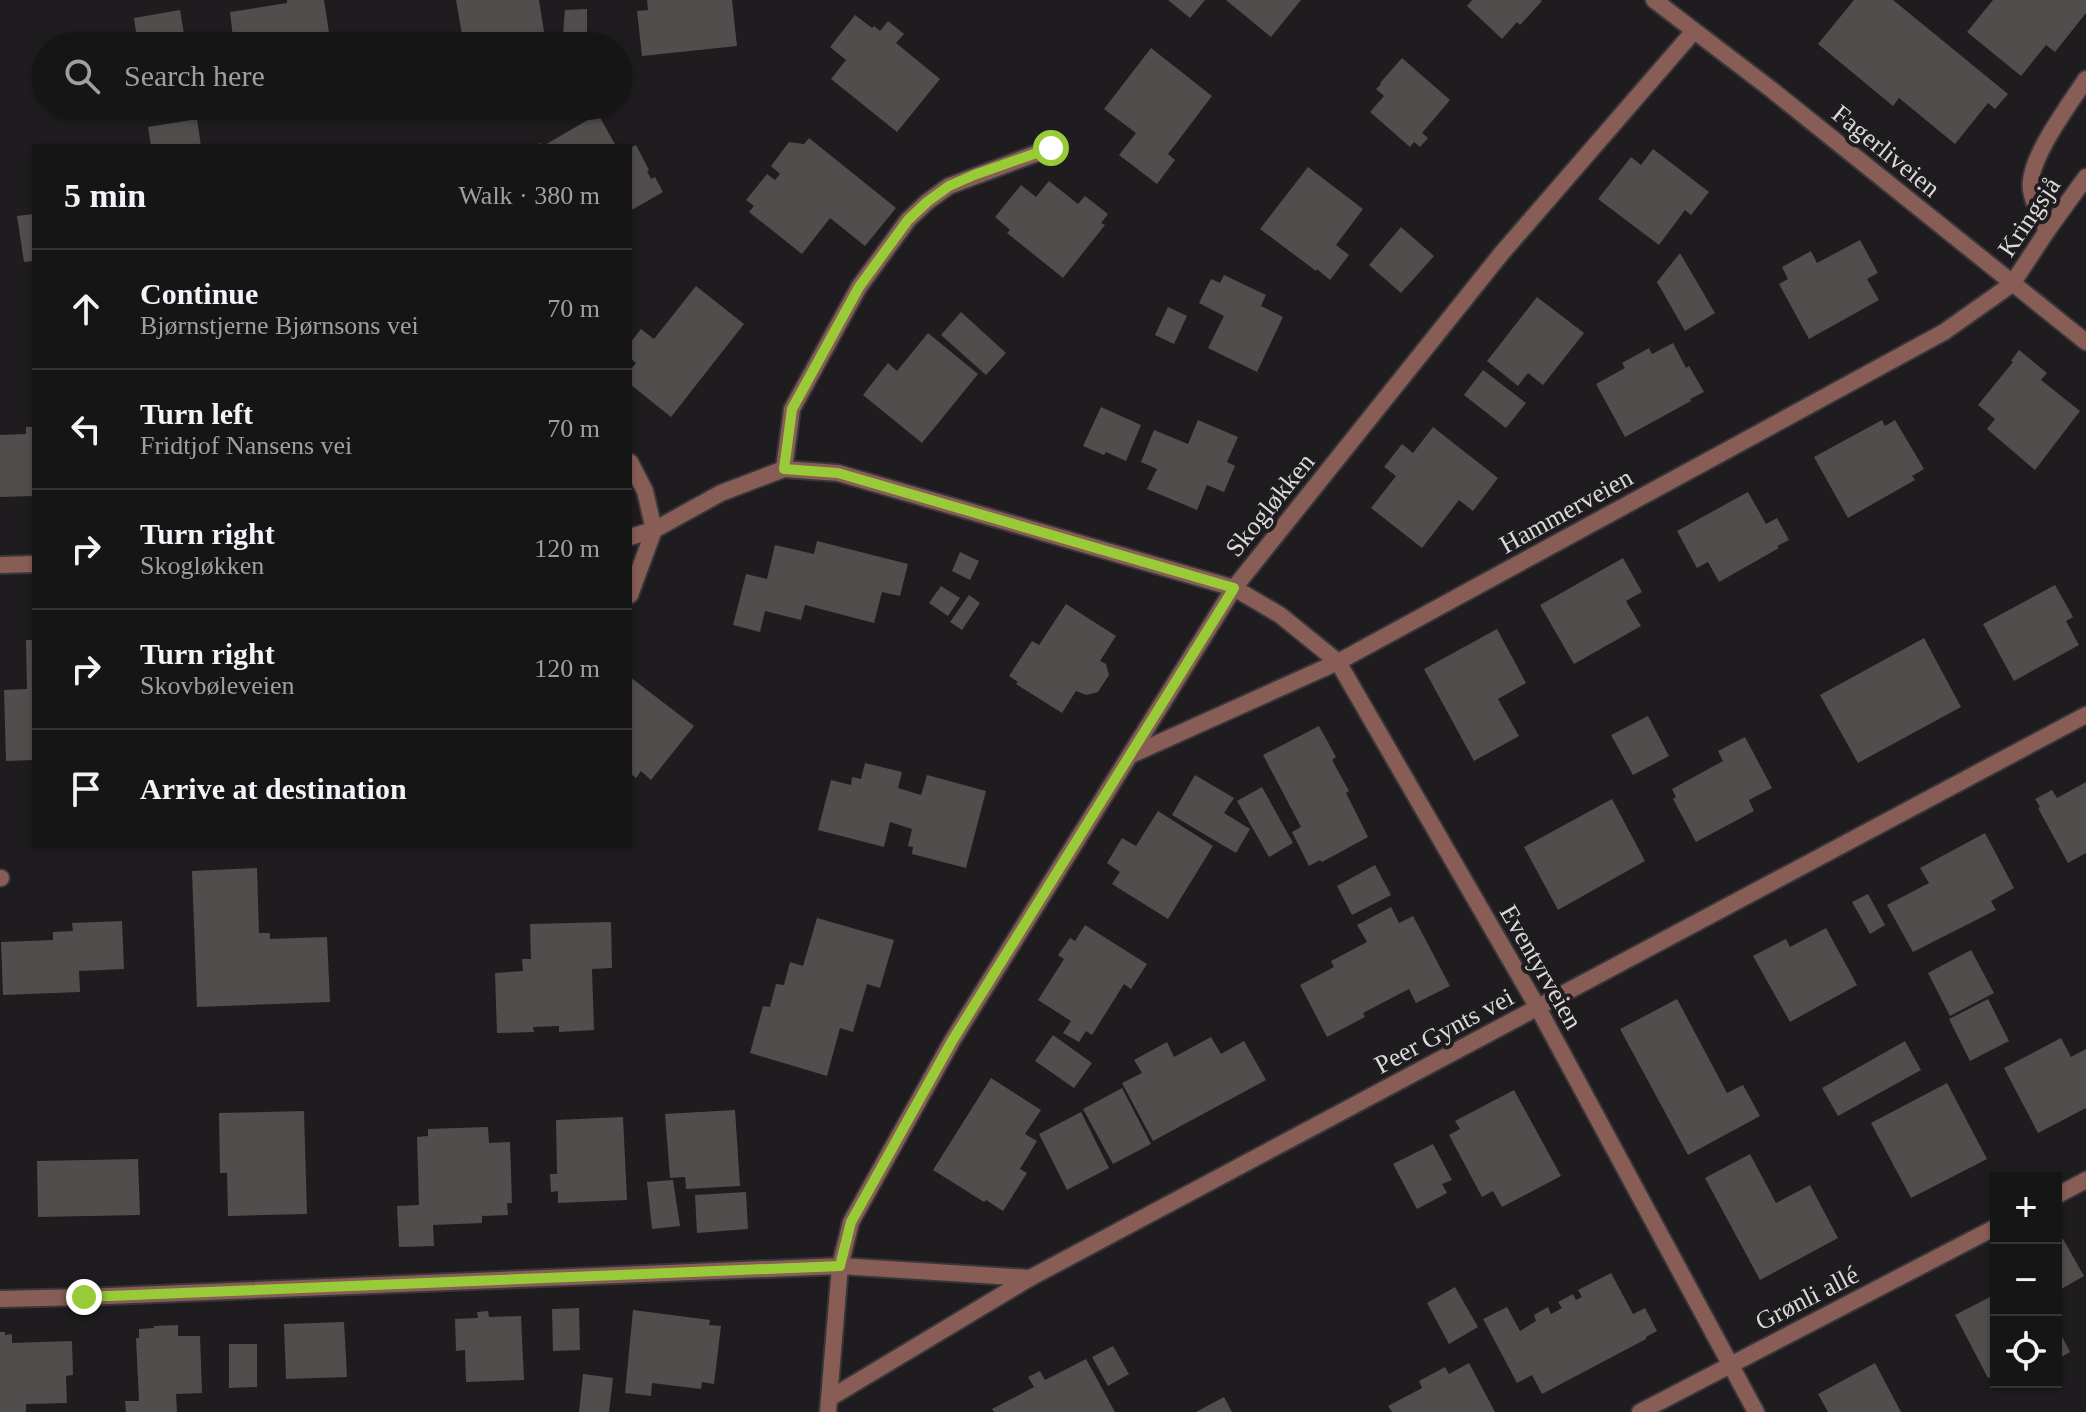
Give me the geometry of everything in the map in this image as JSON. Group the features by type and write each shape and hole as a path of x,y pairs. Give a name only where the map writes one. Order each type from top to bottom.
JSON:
{"street":[{"name":"Fagerliveien","path":"1654,0 1772,90 2086,342"},
{"name":"Skogløkken","path":"829,1405 840,1266 851,1222 952,1041 1234,588 1501,254 1694,31"},
{"path":"2047,231 2030,188 2032,170 2086,79"},
{"path":"632,536 654,530 721,493 784,469 792,409 859,287 908,220 949,186 1051,148"},
{"name":"Kringsjå","path":"2012,284 2086,177"},
{"name":"Hammerveien","path":"1129,756 1338,662 1944,332 2012,284"},
{"path":"632,466 645,491 654,530 632,590"},
{"name":"Eventyrveien","path":"784,469 838,473 1234,588 1280,615 1338,662 1538,1008 1756,1412"},
{"path":"0,565 32,564"},
{"name":"Peer Gynts vei","path":"829,1405 1030,1278 2086,715"},
{"path":"2062,1193 2086,1180"},
{"name":"Grønli allé","path":"1640,1412 1990,1230"},
{"path":"0,1299 840,1266 1030,1278"}],"building":[{"path":"287,0 324,0 329,32 232,32 230,12 287,3"},
{"path":"456,0 539,0 544,32 462,32"},
{"path":"647,0 732,0 737,46 642,56 637,11 648,10"},
{"path":"1168,0 1205,0 1190,18"},
{"path":"1226,0 1301,0 1271,37"},
{"path":"1472,0 1542,1 1502,39 1467,6"},
{"path":"1854,0 1893,0 2008,94 1995,109 1988,103 1955,144 1899,98 1893,106 1818,44"},
{"path":"1993,0 2086,0 2086,13 2055,52 2046,45 2021,76 1967,32"},
{"path":"587,9 587,32 563,32 565,10"},
{"path":"180,10 184,32 136,32 134,18"},
{"path":"855,15 880,31 888,21 904,34 896,43 940,79 897,132 831,79 846,60 830,47"},
{"path":"1151,48 1212,96 1168,154 1175,160 1157,184 1119,155 1136,133 1104,109"},
{"path":"1402,58 1450,100 1422,133 1428,138 1420,147 1414,142 1410,147 1370,112 1384,96 1376,89"},
{"path":"197,120 201,144 151,144 148,127"},
{"path":"588,120 601,120 615,144 546,144"},
{"path":"809,138 896,208 865,246 830,218 802,254 749,212 754,206 746,200 767,174 775,180 780,174 771,166 789,142 804,144"},
{"path":"636,145 651,179 655,177 663,192 632,210 632,147"},
{"path":"1653,149 1709,192 1691,215 1685,210 1659,245 1598,199 1631,157 1641,165"},
{"path":"1308,167 1363,209 1336,245 1349,255 1330,280 1260,229"},
{"path":"1049,181 1078,204 1085,196 1108,214 1101,223 1105,225 1063,278 1007,233 1010,230 995,217 1021,185 1036,197"},
{"path":"32,214 32,261 24,262 17,216"},
{"path":"1401,227 1434,256 1401,293 1369,265"},
{"path":"1860,240 1878,273 1867,279 1879,300 1809,339 1779,284 1788,279 1782,267 1811,251 1817,263"},
{"path":"1680,253 1715,313 1685,331 1657,282"},
{"path":"1224,275 1266,295 1261,306 1283,317 1257,372 1208,348 1224,316 1199,303 1211,279 1220,283"},
{"path":"696,286 744,324 671,417 632,386 632,368 636,363 632,360 632,340 641,329 654,339"},
{"path":"1537,297 1584,333 1543,385 1528,373 1518,386 1487,361"},
{"path":"1168,307 1187,316 1174,344 1155,335"},
{"path":"961,312 1006,353 986,375 941,335"},
{"path":"928,333 978,374 922,443 863,395 888,363 897,371"},
{"path":"1673,343 1704,392 1625,437 1596,384 1625,368 1622,363 1649,348 1652,354"},
{"path":"2019,350 2047,373 2041,380 2080,411 2035,470 1987,429 1995,419 1978,405"},
{"path":"1483,370 1526,403 1506,428 1464,395"},
{"path":"1101,407 1141,425 1126,461 1083,446"},
{"path":"1198,420 1238,437 1227,462 1235,466 1224,492 1207,485 1197,510 1147,489 1157,469 1141,462 1154,430 1188,444"},
{"path":"1882,420 1885,426 1895,420 1924,469 1912,476 1915,480 1848,518 1814,457"},
{"path":"26,427 32,427 32,496 0,497 0,435 26,434"},
{"path":"1433,427 1498,478 1473,511 1459,500 1422,548 1371,508 1396,476 1384,467 1402,444 1413,453"},
{"path":"1748,492 1766,524 1777,518 1789,540 1719,582 1708,562 1697,568 1677,531"},
{"path":"817,541 908,564 900,596 882,592 874,623 805,605 801,620 765,611 760,632 733,625 746,574 767,579 775,545 814,554"},
{"path":"960,552 979,561 970,580 952,571"},
{"path":"1623,558 1642,592 1626,601 1641,626 1574,664 1540,605"},
{"path":"2055,585 2073,617 2066,621 2079,645 2014,681 1983,624"},
{"path":"941,586 960,598 948,616 929,603"},
{"path":"969,595 980,603 962,630 950,622"},
{"path":"1066,604 1116,636 1100,661 1106,664 1109,675 1098,692 1086,695 1076,691 1062,713 1016,684 1018,682 1009,676 1032,641 1039,645"},
{"path":"1497,629 1526,683 1498,699 1519,736 1474,761 1424,669"},
{"path":"1924,638 1961,707 1858,763 1820,695"},
{"path":"26,640 32,640 32,760 6,761 4,690 27,689"},
{"path":"632,679 694,726 651,780 641,771 636,778 632,775"},
{"path":"1648,716 1669,756 1633,775 1611,735"},
{"path":"1319,726 1336,757 1332,760 1368,837 1309,866 1292,832 1301,827 1263,755"},
{"path":"1745,737 1772,788 1749,800 1754,811 1696,842 1673,799 1676,797 1672,789 1723,761 1718,751"},
{"path":"865,763 902,772 898,788 921,795 927,775 986,791 966,868 912,854 913,847 908,846 912,829 890,822 884,847 818,830 831,780 851,785 852,777 861,779"},
{"path":"1195,775 1234,798 1224,813 1250,829 1236,853 1172,815"},
{"path":"2086,782 2086,853 2068,863 2035,799 2052,790 2057,798"},
{"path":"1262,787 1293,843 1269,857 1237,801"},
{"path":"1612,799 1645,861 1558,910 1524,847"},
{"path":"1158,811 1213,846 1168,919 1112,884 1120,872 1107,863 1122,838 1136,846"},
{"path":"1985,833 2014,888 1991,901 1996,910 1913,952 1887,905 1929,883 1920,868"},
{"path":"1375,865 1391,895 1352,915 1337,886"},
{"path":"257,868 259,933 270,933 270,939 327,937 330,1002 197,1007 192,871"},
{"path":"1868,894 1885,925 1870,934 1852,902"},
{"path":"1391,907 1399,923 1413,916 1450,986 1416,1003 1409,989 1363,1013 1365,1017 1327,1037 1300,985 1334,967 1331,961 1367,942 1357,925"},
{"path":"817,918 894,940 880,988 867,984 853,1032 840,1028 827,1076 750,1053 763,1006 770,1007 776,984 784,985 790,962 803,966"},
{"path":"122,921 124,969 79,971 80,992 3,995 1,942 53,940 53,932 73,931 72,923"},
{"path":"611,922 612,968 592,969 594,1030 559,1032 559,1026 533,1027 534,1032 497,1033 495,973 523,971 522,959 531,959 530,924"},
{"path":"1085,925 1147,964 1131,989 1124,984 1092,1035 1086,1031 1079,1042 1063,1033 1071,1021 1038,1000 1064,959 1058,955 1070,938 1075,941"},
{"path":"1826,928 1857,985 1790,1022 1753,956 1786,939 1790,947"},
{"path":"1971,950 1994,993 1950,1016 1928,973"},
{"path":"1677,999 1727,1093 1743,1085 1760,1116 1688,1155 1620,1029"},
{"path":"1988,999 2009,1041 1970,1061 1949,1019"},
{"path":"1053,1035 1092,1063 1074,1088 1035,1061"},
{"path":"1211,1037 1221,1054 1244,1041 1266,1080 1153,1141 1122,1083 1142,1073 1134,1060 1167,1042 1174,1057"},
{"path":"2061,1038 2071,1057 2086,1049 2086,1108 2038,1133 2004,1068"},
{"path":"1905,1041 1921,1070 1838,1116 1822,1088"},
{"path":"991,1078 1041,1110 1025,1134 1037,1141 1020,1169 1027,1173 1003,1211 933,1170"},
{"path":"1947,1083 1987,1159 1911,1198 1871,1123"},
{"path":"1122,1088 1151,1144 1113,1164 1083,1109"},
{"path":"1514,1090 1561,1176 1502,1207 1493,1191 1482,1197 1449,1135 1460,1129 1455,1121"},
{"path":"735,1110 740,1186 686,1189 685,1177 670,1178 665,1114"},
{"path":"304,1111 307,1214 228,1216 227,1173 220,1173 219,1113"},
{"path":"1081,1112 1109,1168 1067,1190 1039,1134"},
{"path":"623,1117 627,1200 558,1203 558,1191 551,1192 550,1174 557,1174 556,1120"},
{"path":"488,1127 489,1143 510,1142 512,1203 507,1203 508,1215 482,1216 482,1223 433,1225 434,1246 399,1247 397,1206 419,1205 417,1137 428,1136 428,1129"},
{"path":"1433,1144 1452,1180 1442,1184 1447,1193 1417,1209 1393,1164"},
{"path":"1750,1154 1776,1203 1810,1185 1838,1238 1760,1280 1705,1178"},
{"path":"138,1159 140,1215 38,1217 37,1161"},
{"path":"673,1180 680,1226 652,1229 647,1182"},
{"path":"746,1192 748,1229 697,1233 695,1195"},
{"path":"2062,1240 2084,1276 2062,1289 2062,1244"},
{"path":"1611,1273 1633,1314 1645,1308 1657,1331 1542,1394 1532,1375 1517,1383 1483,1319 1507,1307 1520,1331 1536,1321 1534,1315 1548,1307 1551,1314 1562,1308 1558,1302 1573,1294 1576,1300 1582,1297 1578,1290"},
{"path":"1455,1287 1478,1327 1449,1344 1427,1303"},
{"path":"1990,1297 1990,1377 1988,1378 1955,1315"},
{"path":"579,1308 580,1350 553,1351 552,1309"},
{"path":"633,1310 710,1320 709,1325 721,1326 714,1384 702,1382 701,1389 652,1383 651,1396 625,1393"},
{"path":"488,1311 489,1317 521,1316 524,1380 466,1382 465,1350 456,1351 455,1319 478,1318 477,1312"},
{"path":"344,1322 347,1377 286,1379 284,1324"},
{"path":"178,1325 178,1336 200,1336 202,1393 176,1394 177,1412 126,1412 125,1401 139,1401 136,1338 139,1338 139,1329"},
{"path":"0,1332 12,1334 12,1343 72,1341 73,1375 66,1376 67,1403 26,1404 26,1412 0,1412"},
{"path":"2062,1337 2070,1352 2062,1357"},
{"path":"229,1344 257,1344 257,1387 229,1388"},
{"path":"1113,1346 1129,1374 1108,1386 1092,1357"},
{"path":"1086,1359 1115,1412 994,1412 992,1409 1034,1387 1028,1377 1040,1371 1045,1380"},
{"path":"1469,1363 1495,1412 1392,1412 1388,1406 1422,1388 1419,1381 1445,1367 1449,1374"},
{"path":"1875,1363 1901,1412 1828,1412 1818,1394"},
{"path":"583,1374 613,1378 609,1412 579,1412"},
{"path":"1224,1397 1232,1412 1196,1412"}],"route":[{"path":"84,1297 840,1266 851,1222 952,1041 1234,588 838,473 784,469 792,409 859,287 908,220 949,186 1051,148"}]}
